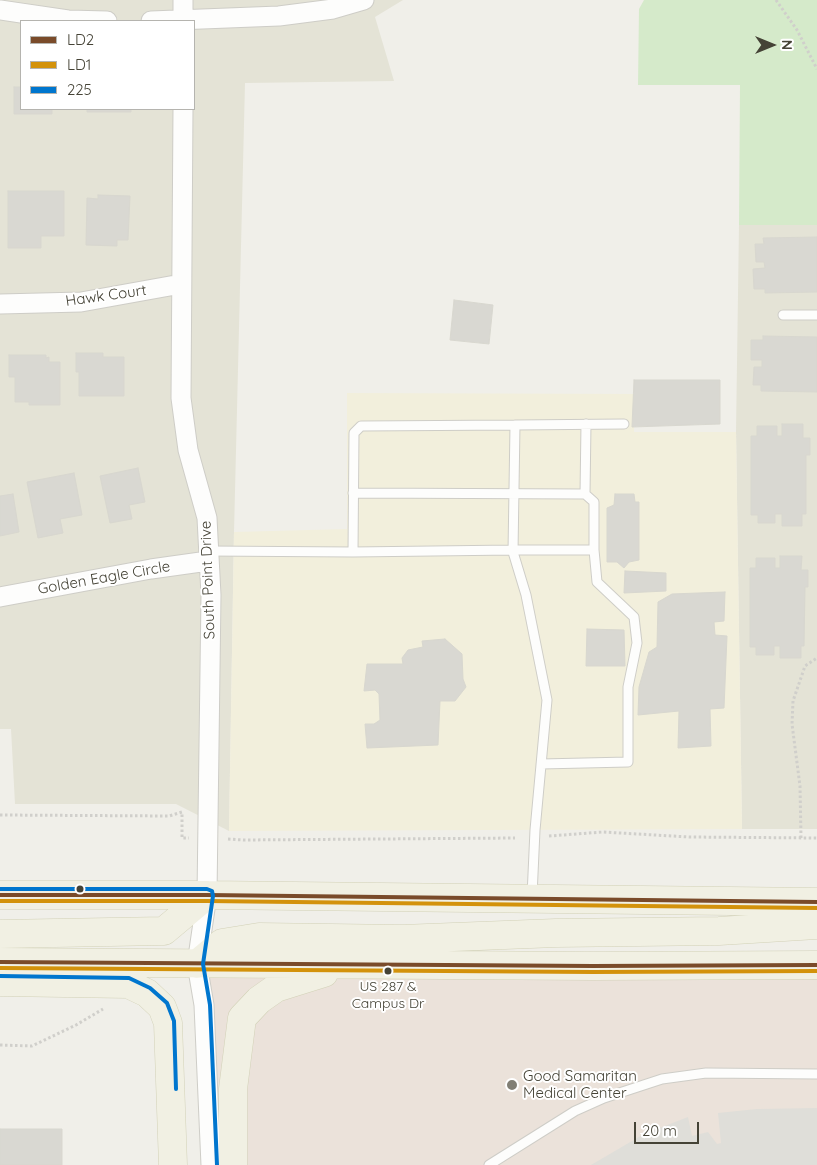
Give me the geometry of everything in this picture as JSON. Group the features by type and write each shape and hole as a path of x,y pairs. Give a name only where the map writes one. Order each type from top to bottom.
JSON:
{"main road":[{"path":"0,895 207,895 817,902"},
{"path":"0,934 164,931 207,895"},
{"path":"197,964 222,943 259,937 402,939 556,933 719,931 817,925"},
{"path":"0,962 356,965 817,965"},
{"path":"233,1165 233,1089 242,1018 267,993 276,988 356,965"},
{"path":"0,982 128,984 147,993 162,1007 168,1023 173,1165"}],"street":[{"path":"183,0 183,20 279,16 333,9 364,0"},
{"path":"0,10 68,20"},
{"name":"South Point Drive","path":"183,110 181,398 188,450 207,518 211,595 207,895 197,964 204,1005 211,1165"},
{"name":"Hawk Court","path":"0,304 81,302 181,284"},
{"name":"Golden Eagle Circle","path":"0,597 151,569 208,556"}],"lane":[{"path":"783,315 817,315"},
{"path":"584,494 586,424"},
{"path":"353,552 354,432 361,426 624,424"},
{"path":"515,425 513,550 526,595 546,700 535,830 532,899"},
{"path":"353,493 584,494 594,502 594,550 597,582 634,617 637,643 628,687 628,762 541,764"},
{"path":"208,556 353,552 594,550"},
{"path":"489,1165 575,1111 604,1098 662,1079 706,1073 817,1074"}],"path":[{"path":"776,0 797,30 817,70"},
{"path":"801,838 800,786 792,724 793,701 805,666 817,658"},
{"path":"0,815 169,816 182,812 182,838 208,836 242,840 515,838"},
{"path":"548,836 603,832 689,837 817,838"},
{"path":"0,1045 32,1046 76,1025 109,1006"}],"shaded area":[{"path":"0,0 403,0 375,17 394,81 245,83 229,831 176,804 15,804 11,729 0,729"},
{"path":"739,225 817,225 817,829 742,829 736,432"},
{"path":"347,393 634,394 634,432 736,432 742,829 229,831 234,532 347,529"},
{"name":"Good Samaritan Medical Center","path":"197,964 817,965 817,1165 211,1165"},
{"path":"817,1108 817,1165 591,1165 644,1134 688,1117 692,1136 708,1132 717,1144 721,1143 718,1113 757,1109"}],"green space":[{"path":"644,0 817,0 817,225 739,225 740,85 638,85 639,9"}],"building":[{"path":"14,87 20,87 20,110 52,110 52,114 14,114"},
{"path":"87,110 131,110 131,112 87,112"},
{"path":"8,191 64,191 64,236 41,236 41,248 8,248"},
{"path":"98,195 130,196 128,240 117,240 117,246 86,245 87,198 98,199"},
{"path":"817,237 817,292 765,293 765,289 754,289 753,269 765,268 764,262 756,262 755,244 764,244 763,238"},
{"path":"454,300 493,305 489,344 450,340"},
{"path":"763,336 817,337 817,392 761,391 761,385 753,385 754,367 762,367 762,360 751,360 751,340 763,340"},
{"path":"76,353 103,353 103,357 124,357 124,396 79,396 79,372 76,372"},
{"path":"9,355 46,355 46,358 49,357 49,362 60,362 60,405 29,405 29,402 15,402 15,377 9,377"},
{"path":"634,380 720,380 720,424 632,427"},
{"path":"782,424 803,424 803,438 810,438 810,455 806,455 806,514 802,514 802,526 782,526 782,514 775,514 775,523 758,523 758,515 751,515 751,436 757,436 757,426 777,426 777,436 782,436"},
{"path":"138,468 145,502 129,505 132,519 110,523 100,476"},
{"path":"74,473 82,515 60,519 63,533 38,538 27,482"},
{"path":"13,494 19,532 0,536 0,496"},
{"path":"615,494 634,494 635,502 639,502 639,560 629,562 624,568 617,562 607,562 607,508 614,505"},
{"path":"780,556 802,556 801,570 808,570 808,587 805,587 804,646 801,646 801,658 780,658 780,646 774,646 774,655 756,655 756,647 750,647 750,568 756,568 756,558 775,558 775,568 780,568"},
{"path":"625,571 666,573 666,591 624,593"},
{"path":"725,592 724,621 714,622 715,635 727,636 724,708 710,709 711,746 678,748 679,711 638,715 639,687 649,652 657,647 658,602 672,594"},
{"path":"587,629 624,630 625,666 586,666"},
{"path":"445,639 462,654 463,679 466,687 455,701 440,701 438,745 367,748 365,724 374,724 380,720 379,694 375,690 364,691 367,664 403,664 402,658 408,650 423,647 422,641"},
{"path":"0,1129 62,1129 62,1165 0,1165"}],"transit line":[{"name":"225","path":"0,889 207,889 212,891 213,896 203,964 210,1005 217,1165"},
{"name":"LD2","path":"0,895 207,895 817,902"},
{"name":"LD1","path":"0,901 207,901 817,908"},
{"name":"LD2","path":"0,962 593,966 817,965"},
{"name":"LD1","path":"0,968 593,972 817,971"},
{"name":"225","path":"0,976 129,978 150,988 167,1003 174,1021 176,1089"}],"place":[{"name":"US 287 & Campus Dr","path":"388,971"},
{"name":"Good Samaritan Medical Center","path":"512,1085"}]}
